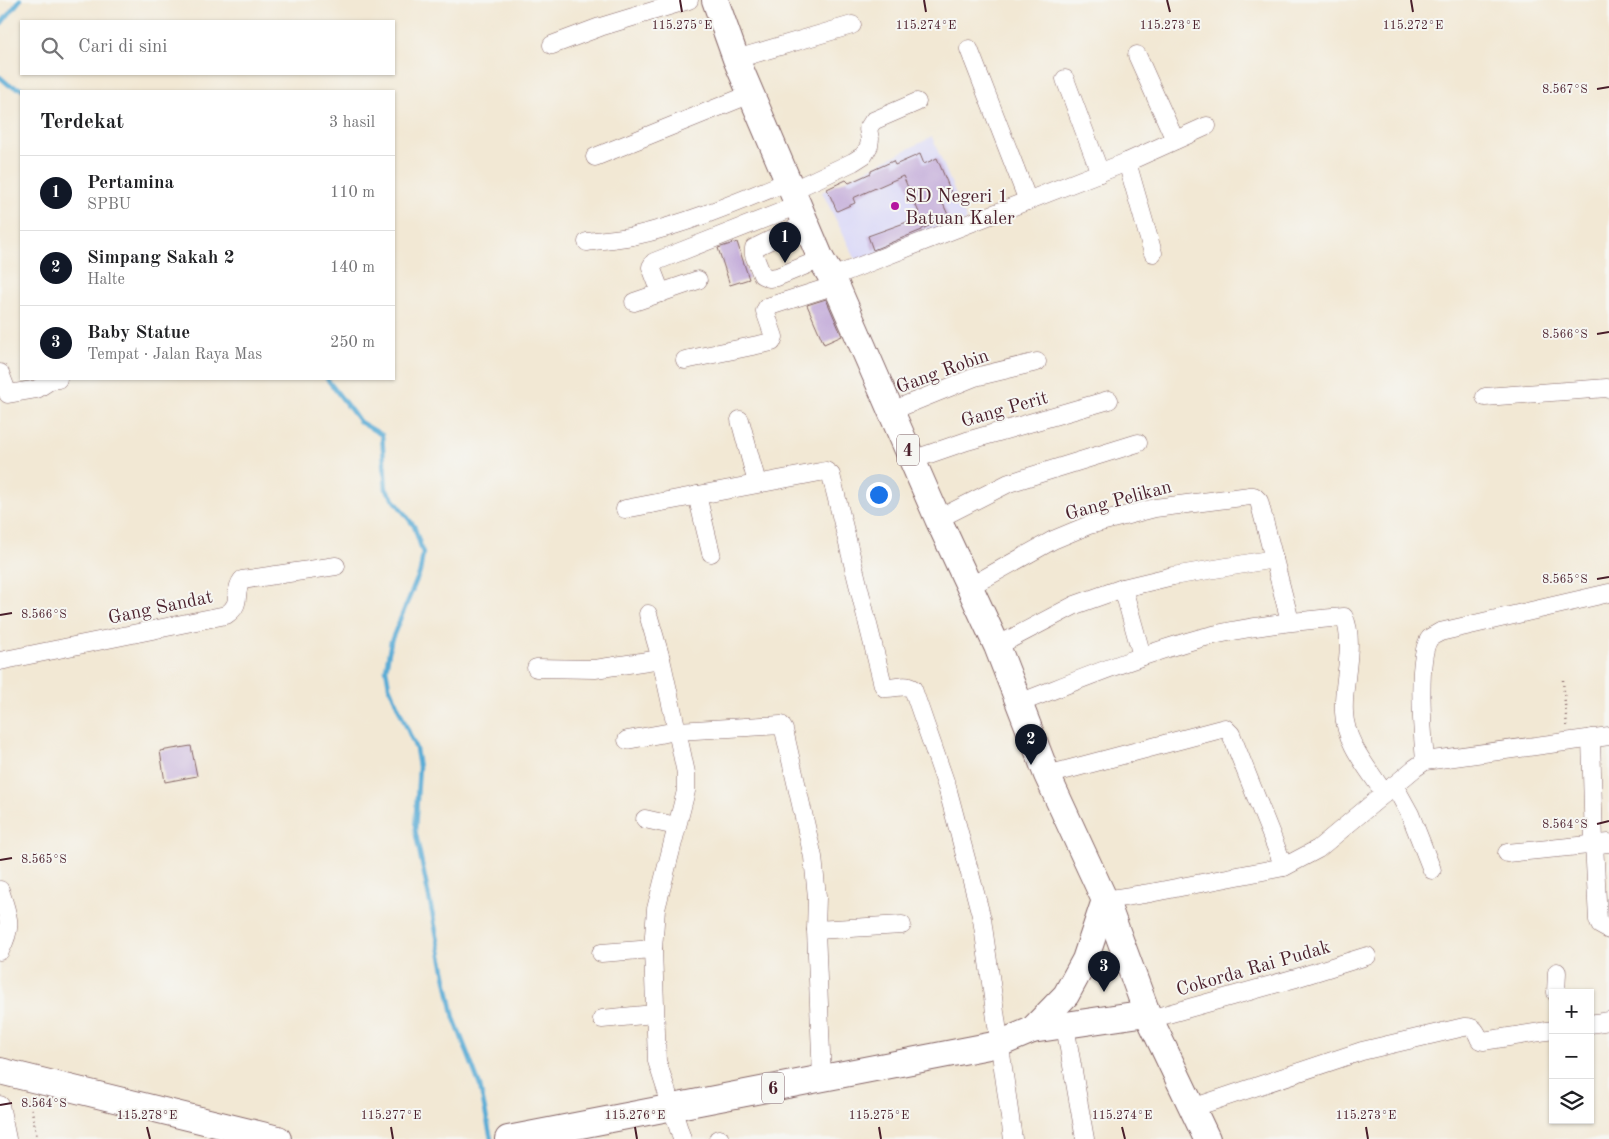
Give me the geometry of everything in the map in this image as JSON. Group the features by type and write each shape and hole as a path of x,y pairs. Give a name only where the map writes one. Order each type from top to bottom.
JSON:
{"highway":[{"name":"4","path":"715,0 736,59 797,200 938,519 997,646 1048,775 1105,900 1149,1016"},
{"name":"6","path":"1032,1030 1066,995 1085,960 1105,900"},
{"name":"6","path":"510,1139 999,1044 1032,1030 1149,1016"},
{"path":"1149,1016 1207,1139"},
{"path":"0,1071 278,1139"}],"street":[{"path":"552,45 600,27 689,0"},
{"path":"736,59 852,25"},
{"path":"969,49 1028,201"},
{"path":"1137,55 1175,140"},
{"path":"1065,79 1100,173"},
{"path":"595,157 751,94"},
{"path":"661,293 651,266 654,262 797,200 864,155 869,146 868,129 873,121 917,102"},
{"path":"685,360 772,342 774,337 765,311 766,307 829,273 1100,173 1207,126"},
{"path":"1128,162 1153,253"},
{"path":"797,200 754,248 754,255 762,275 769,278 829,273"},
{"path":"587,242 632,236 679,224 723,209 797,200"},
{"path":"634,302 698,280"},
{"name":"Gang Robin","path":"891,411 975,377 1037,362"},
{"path":"0,373 4,396 37,389 51,380"},
{"path":"1485,397 1609,389"},
{"name":"Gang Perit","path":"912,460 967,441 1109,400"},
{"path":"740,420 757,483"},
{"path":"938,519 1009,483 1138,443"},
{"path":"624,509 826,471 831,475 883,685 888,689 906,686 913,689 948,787 982,919 1013,1139"},
{"path":"697,495 711,553"},
{"name":"Gang Pelikan","path":"969,587 1053,540 1089,525 1155,508 1243,496 1254,496 1259,501 1274,559"},
{"path":"997,646 1075,605 1123,588 1173,576 1274,559 1290,621"},
{"name":"Gang Sandat","path":"0,661 226,615 236,605 238,586 242,580 336,566"},
{"path":"1123,588 1142,656"},
{"path":"1432,870 1410,814 1405,777 1421,709 1424,654 1430,638 1440,632 1609,593"},
{"path":"648,614 661,659 686,773 684,802 676,826 656,909 653,950 657,1061 682,1139"},
{"path":"1019,703 1142,656 1203,638 1290,621 1344,617 1348,626 1348,639 1344,711 1349,740 1405,777"},
{"path":"536,668 595,669 661,659"},
{"path":"627,740 677,731 781,725 783,727 813,858 817,897 816,930 822,1079"},
{"path":"1048,775 1225,728 1231,734 1284,867"},
{"path":"1105,900 1284,867 1318,849 1405,777 1569,741 1609,736"},
{"path":"1591,738 1602,843 1598,920 1600,925 1609,930"},
{"path":"645,819 676,826"},
{"path":"1507,853 1602,843"},
{"path":"0,890 8,916 9,931 0,951"},
{"path":"816,930 902,925"},
{"path":"601,953 653,950"},
{"name":"Cokorda Rai Pudak","path":"1149,1016 1296,978 1367,956"},
{"path":"1556,989 1557,972"},
{"path":"602,1019 654,1014"},
{"path":"1594,1023 1609,1021"},
{"path":"1065,1026 1086,1139"},
{"path":"1192,1108 1362,1051 1464,1027 1470,1026 1474,1028 1480,1040 1484,1041 1549,1031"},
{"path":"0,1105 7,1139"}],"path":[{"path":"1563,680 1569,741"},
{"path":"26,1078 37,1139"}],"shaded area":[{"name":"SD Negeri 1 Batuan Kaler","path":"932,137 967,221 857,262 822,192"}],"building":[{"path":"920,154 924,164 937,158 951,192 940,197 949,217 873,250 868,236 921,217 903,176 853,198 855,203 837,211 827,189 846,180 849,183 893,161 895,165"},
{"path":"737,242 749,279 730,285 718,248"},
{"path":"826,299 842,336 824,344 807,305"},
{"path":"191,746 197,776 165,782 160,751"}],"waterway":[{"path":"0,25 20,0"},
{"path":"0,77 9,85 26,90"},
{"path":"328,380 360,422 382,435 386,489 414,526 423,553 420,572 391,641 386,669 389,686 416,749 419,767 415,830 454,1018 480,1086 491,1139"}],"place":[{"name":"SD Negeri 1 Batuan Kaler","path":"895,206"},
{"name":"Pertamina","path":"785,263"},
{"name":"Simpang Sakah 2","path":"1031,765"},
{"name":"Baby Statue","path":"1104,992"}]}
